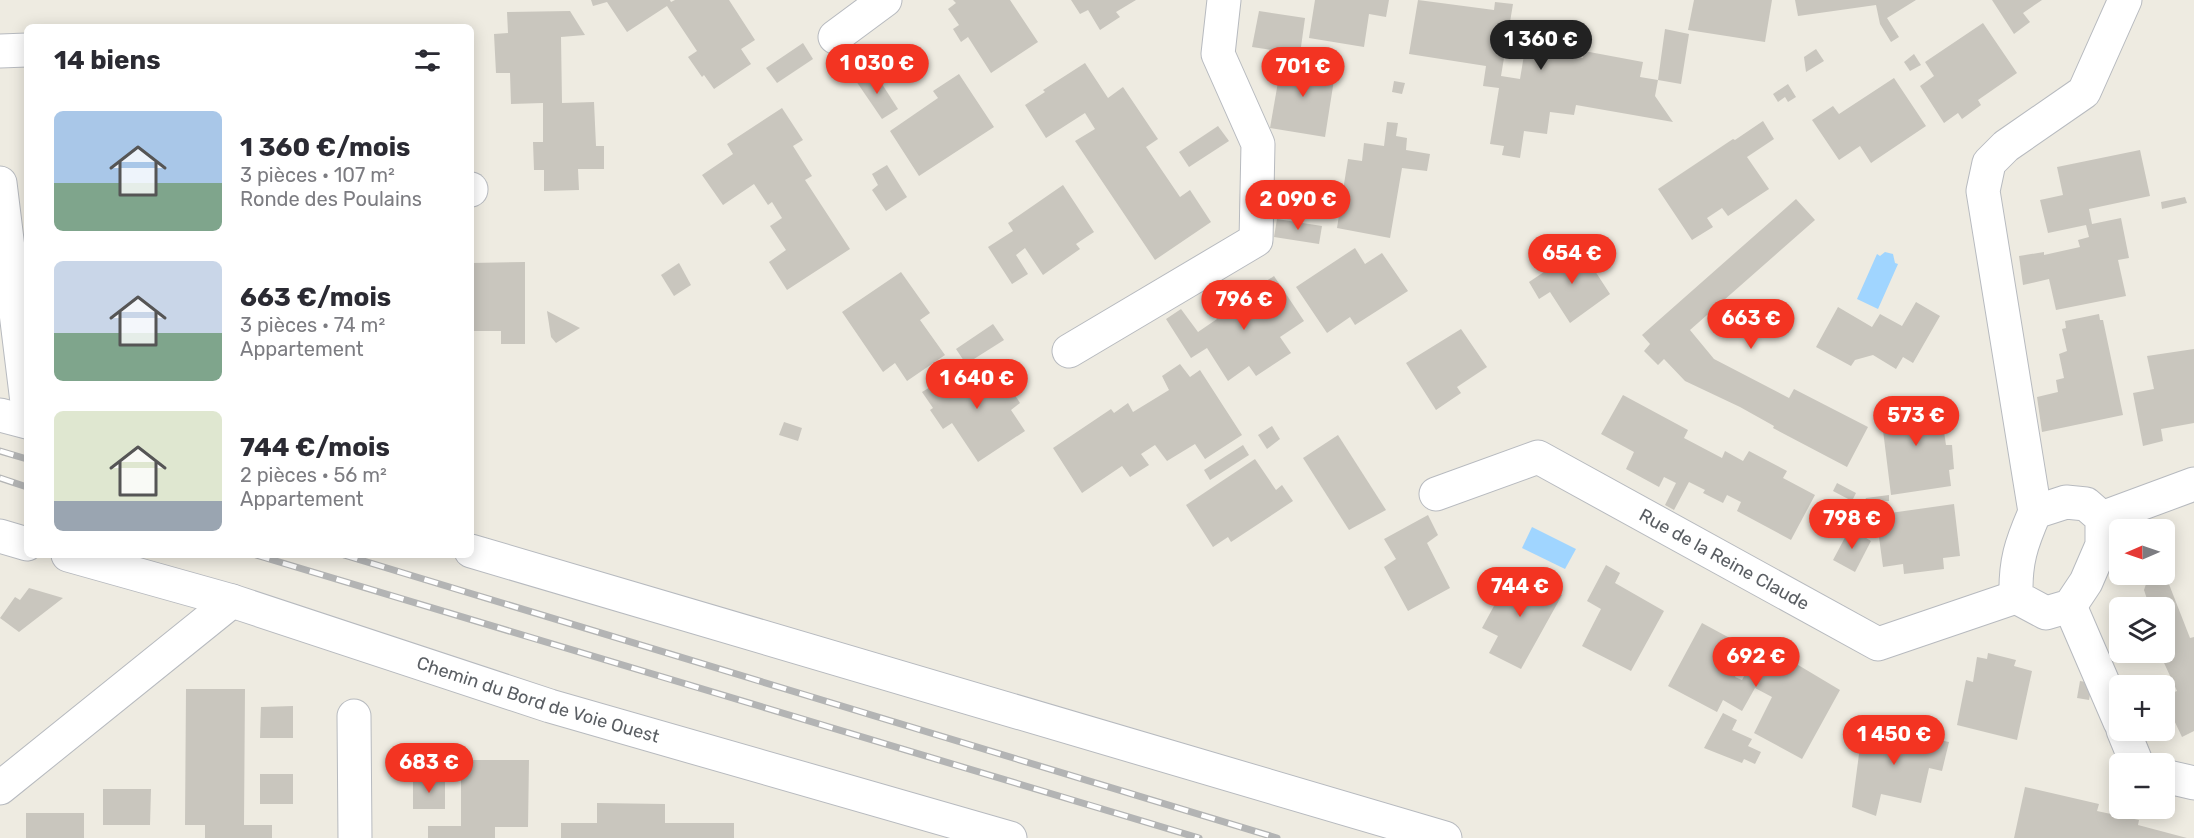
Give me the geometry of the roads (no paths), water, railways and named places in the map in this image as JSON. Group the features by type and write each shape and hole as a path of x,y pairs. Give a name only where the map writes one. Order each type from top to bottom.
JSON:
{"street":[{"path":"835,37 885,0"},
{"path":"1069,351 1256,240 1258,144 1218,54 1224,0"},
{"path":"2035,512 2066,502 2086,504 2102,518 2102,545 2086,582 2070,606 2046,613 2016,597 2015,572 2022,543 2035,512 1983,190 1989,163 2006,146 2084,92 2125,0"},
{"path":"0,51 24,50"},
{"path":"0,183 24,378"},
{"path":"0,415 24,421"},
{"name":"Rue de la Reine Claude","path":"1436,494 1538,458 1878,644 2016,597"},
{"path":"2102,518 2194,484"},
{"path":"0,536 24,543"},
{"path":"474,552 1445,838"},
{"name":"Chemin du Bord de Voie Ouest","path":"79,558 232,601 549,706 1010,838"},
{"path":"0,788 232,601"},
{"path":"2070,606 2109,696"},
{"path":"354,716 355,838"},
{"path":"2175,779 2194,783"}],"water":[{"path":"1885,252 1893,254 1895,263 1898,264 1878,309 1857,299 1877,254 1880,256"},
{"path":"1532,527 1576,549 1565,569 1522,548"}],"railway":[{"path":"0,451 24,458"},
{"path":"0,478 24,486"},
{"path":"266,558 1199,838"},
{"path":"354,558 1277,838"}]}
